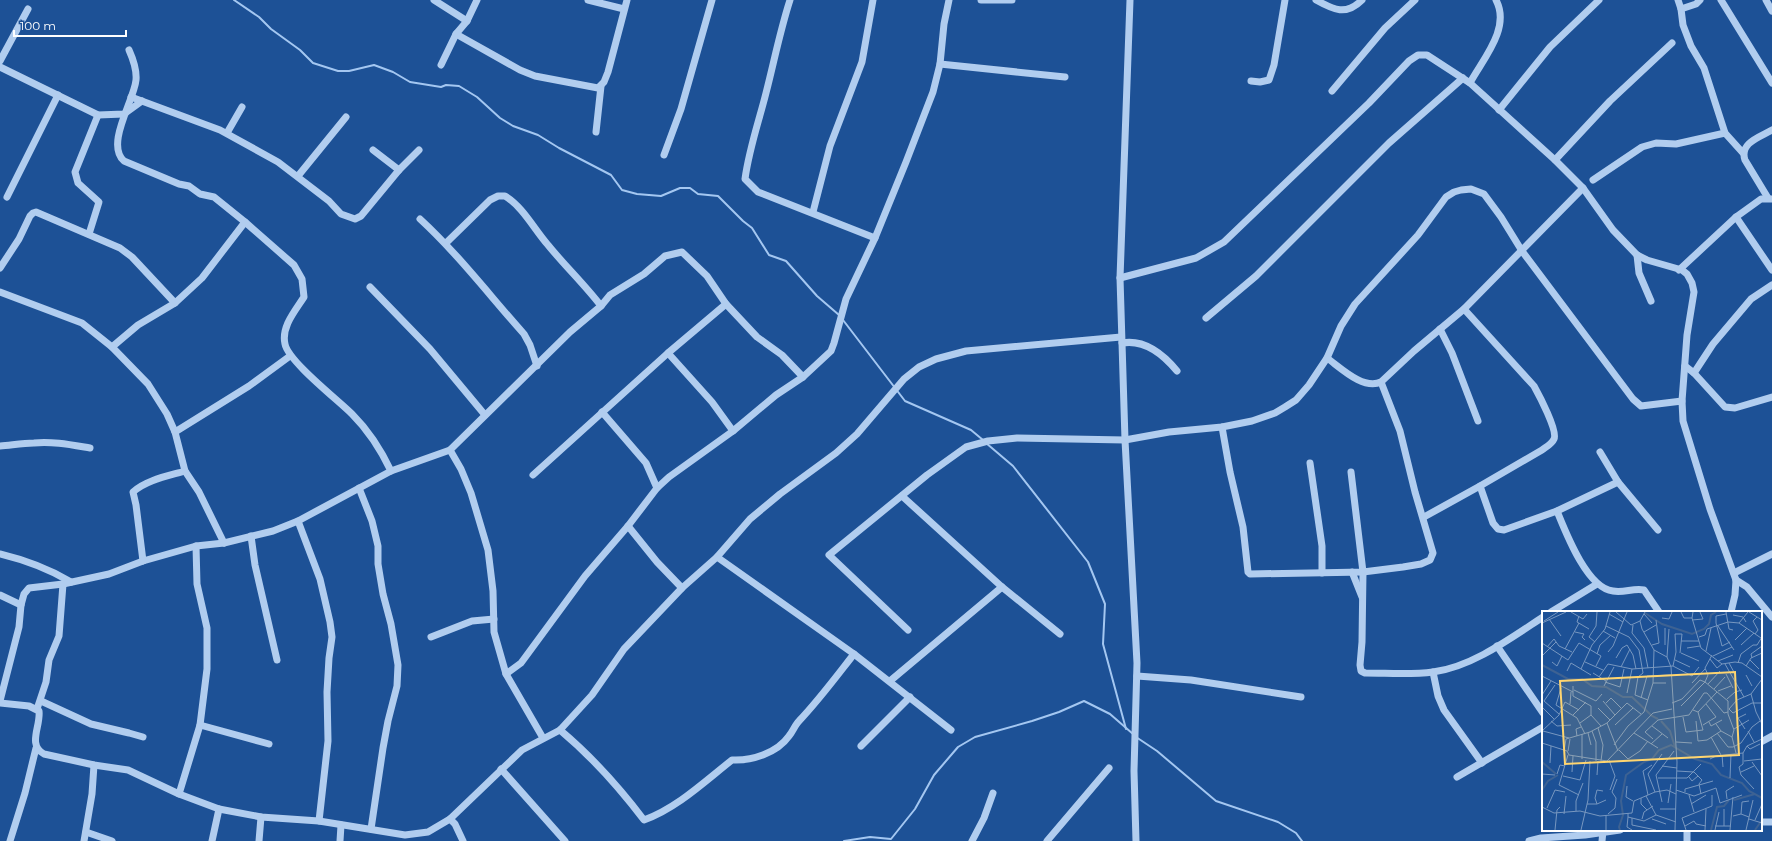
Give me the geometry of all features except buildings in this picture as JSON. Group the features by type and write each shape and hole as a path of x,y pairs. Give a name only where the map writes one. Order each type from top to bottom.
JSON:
{"street":[{"path":"434,0 467,21"},
{"path":"441,65 456,34 467,21 477,0"},
{"path":"588,0 624,9"},
{"path":"596,132 601,86 608,72 627,0"},
{"path":"664,155 681,110 712,0"},
{"path":"790,0 780,31 767,91 748,158 745,179 758,192 813,212 875,238"},
{"path":"813,212 830,146 862,62 873,0"},
{"path":"506,674 521,663 585,576 628,526 657,488 669,477 733,431 776,395 803,377 831,351 846,299 875,238 933,92 940,64 944,24 949,0"},
{"path":"981,0 1012,0"},
{"path":"1130,0 1120,278 1125,440 1137,676 1134,771 1136,841"},
{"path":"1251,81 1260,82 1269,80 1274,65 1285,0"},
{"path":"1316,0 1339,10 1356,6 1362,0"},
{"path":"1332,91 1385,28 1415,0"},
{"path":"1470,83 1501,26 1501,9 1496,0"},
{"path":"1499,110 1550,47 1599,0"},
{"path":"1678,0 1683,25 1691,46 1704,68 1725,133 1743,153 1745,160 1770,198 1760,199 1736,217 1679,270"},
{"path":"1681,10 1696,4 1700,0"},
{"path":"1721,0 1772,83"},
{"path":"1766,0 1772,12"},
{"path":"28,9 0,66 98,115 124,114 142,101"},
{"path":"456,34 520,70 535,76 594,88 601,86"},
{"path":"1555,160 1610,101 1672,43"},
{"path":"128,50 134,63 136,80 124,114 117,148 119,155 124,161 179,184 189,186 200,194 214,197 294,265 302,280 304,297 289,319 285,344 290,356 335,400 352,414 378,444 391,471"},
{"path":"1120,278 1196,258 1224,242 1414,58 1427,54 1470,83 1555,160 1583,188 1613,230 1636,255 1647,260 1682,270 1687,274 1692,283 1694,292 1687,335 1682,401 1683,421 1710,508 1735,577 1735,595 1730,611"},
{"path":"940,64 1065,77"},
{"path":"1206,318 1256,276 1389,143 1463,78"},
{"path":"7,197 58,95"},
{"path":"131,97 192,118 227,133 278,162 298,176 337,208 341,214 355,219 361,216 399,170 419,150"},
{"path":"227,133 242,107"},
{"path":"89,234 100,202 78,183 75,172 98,115"},
{"path":"298,176 346,118"},
{"path":"1743,153 1745,147 1750,142 1772,130"},
{"path":"1593,180 1642,147 1656,143 1676,144 1725,133"},
{"path":"373,150 399,170"},
{"path":"1327,358 1364,383 1376,385 1381,382 1464,309 1583,188"},
{"path":"908,630 829,554 927,475 966,447 988,441 1017,438 1125,440 1169,432 1252,421 1275,413 1296,400 1309,386 1327,358 1341,326 1355,304 1418,235 1446,197 1454,192 1471,189 1484,194 1501,217 1522,251 1641,406 1682,401"},
{"path":"446,243 490,200 498,196 505,196 528,219 547,244 587,288 601,306"},
{"path":"0,268 19,239 33,213 42,214 63,225 89,234 120,248 132,257 175,303"},
{"path":"1736,217 1772,270"},
{"path":"420,219 446,243 464,266 524,334 530,345 536,366"},
{"path":"112,347 138,325 175,303 202,278 245,222"},
{"path":"37,709 28,706 0,702 19,627 21,605 24,594 29,588 63,584 109,574 143,561 196,546 224,543 273,531 298,521 391,471 450,450 570,332 601,306 610,295 644,274 665,256 682,252 707,276 726,304 757,337 782,355 803,377"},
{"path":"1636,255 1639,273 1650,301"},
{"path":"1694,373 1713,344 1752,299 1772,285"},
{"path":"370,287 430,349 485,415"},
{"path":"0,292 82,323 112,347 148,384 167,414 175,432 185,471 199,492 224,543"},
{"path":"533,475 668,353 726,304"},
{"path":"1424,517 1552,443 1555,435 1540,396 1534,386 1464,309"},
{"path":"1440,329 1452,353 1478,420"},
{"path":"36,748 44,754 94,765 128,770 179,794 219,809 261,817 319,821 405,835 428,832 450,819 522,750 560,730 592,695 624,649 682,588 717,557 750,520 780,494 836,453 857,434 904,379 919,367 936,359 966,351 1122,340 1132,341 1154,350 1167,358 1177,371"},
{"path":"668,353 712,402 733,431"},
{"path":"175,432 249,386 290,356"},
{"path":"1685,366 1694,373 1725,407 1735,408 1772,397"},
{"path":"1222,426 1230,472 1243,527 1248,572 1253,575 1363,572 1421,564 1430,560 1433,553 1424,517 1415,492 1400,431 1381,382"},
{"path":"602,412 646,463 657,488"},
{"path":"0,446 34,443 65,444 90,448"},
{"path":"450,450 461,469 471,493 488,550 493,592 494,632 506,674 543,738"},
{"path":"1600,452 1618,482 1658,530"},
{"path":"1310,463 1321,539 1322,573"},
{"path":"143,561 133,492 146,484 185,471"},
{"path":"1351,472 1363,572 1361,671 1365,673 1433,672 1451,668 1497,646 1542,618"},
{"path":"1480,486 1493,523 1498,529 1504,530 1557,511 1618,482"},
{"path":"359,488 372,521 378,546 380,572 392,624 398,665 397,686 384,741 371,829"},
{"path":"902,496 1002,587 1060,634"},
{"path":"1557,511 1573,548 1597,584 1614,591 1634,589 1644,590 1658,611"},
{"path":"298,521 320,579 332,637 327,692 328,742 319,821"},
{"path":"628,526 657,562 682,588"},
{"path":"251,536 255,565 277,660"},
{"path":"179,794 200,725 203,708 208,646 207,628 198,584 196,546"},
{"path":"0,554 32,563 58,574 71,582"},
{"path":"1735,577 1772,554"},
{"path":"717,557 854,654 951,730"},
{"path":"1352,572 1363,599"},
{"path":"1735,577 1747,587 1772,617"},
{"path":"10,841 26,793 36,748 35,741 40,717 37,709 46,682 49,660 59,636 63,584"},
{"path":"1552,611 1597,584"},
{"path":"890,681 1002,587"},
{"path":"0,596 21,605"},
{"path":"1563,604 1567,611"},
{"path":"431,637 472,621 494,619"},
{"path":"1497,646 1542,712"},
{"path":"560,730 584,751 644,820 659,814 691,793 732,760 742,760 762,755 775,749 788,737 798,722 810,711 854,654"},
{"path":"1433,672 1438,696 1444,710 1482,763"},
{"path":"1137,676 1191,680 1301,697"},
{"path":"861,746 910,697"},
{"path":"40,701 91,724 129,732 143,738"},
{"path":"200,725 270,744"},
{"path":"1457,777 1542,728"},
{"path":"1762,741 1772,736"},
{"path":"84,841 92,794 94,765"},
{"path":"1047,841 1109,768"},
{"path":"501,769 565,841"},
{"path":"972,841 984,818 993,793"},
{"path":"212,841 219,809"},
{"path":"259,841 261,817"},
{"path":"450,819 456,824 463,841"},
{"path":"340,841 341,825"},
{"path":"1529,841 1584,832 1603,831 1602,841"},
{"path":"86,832 112,841"}],"waterway":[{"path":"234,0 259,17 271,29 300,50 313,63 338,71 349,71 374,65 393,72 410,82 441,87 446,85 459,86 477,97 500,118 513,126 538,135 559,148 611,175 622,190 637,194 661,196 680,188 690,188 698,194 718,196 752,228 769,255 786,261 817,296 839,315"},
{"path":"843,320 905,401 971,430 983,440"},
{"path":"986,443 1013,466 1088,562 1105,604 1103,644 1126,729"},
{"path":"844,841 870,837 891,839 915,809 934,775 958,747 975,737 1032,721 1059,712 1084,701 1110,714 1133,734"},
{"path":"1136,737 1157,751 1216,801 1278,822 1296,833 1302,841"}]}
